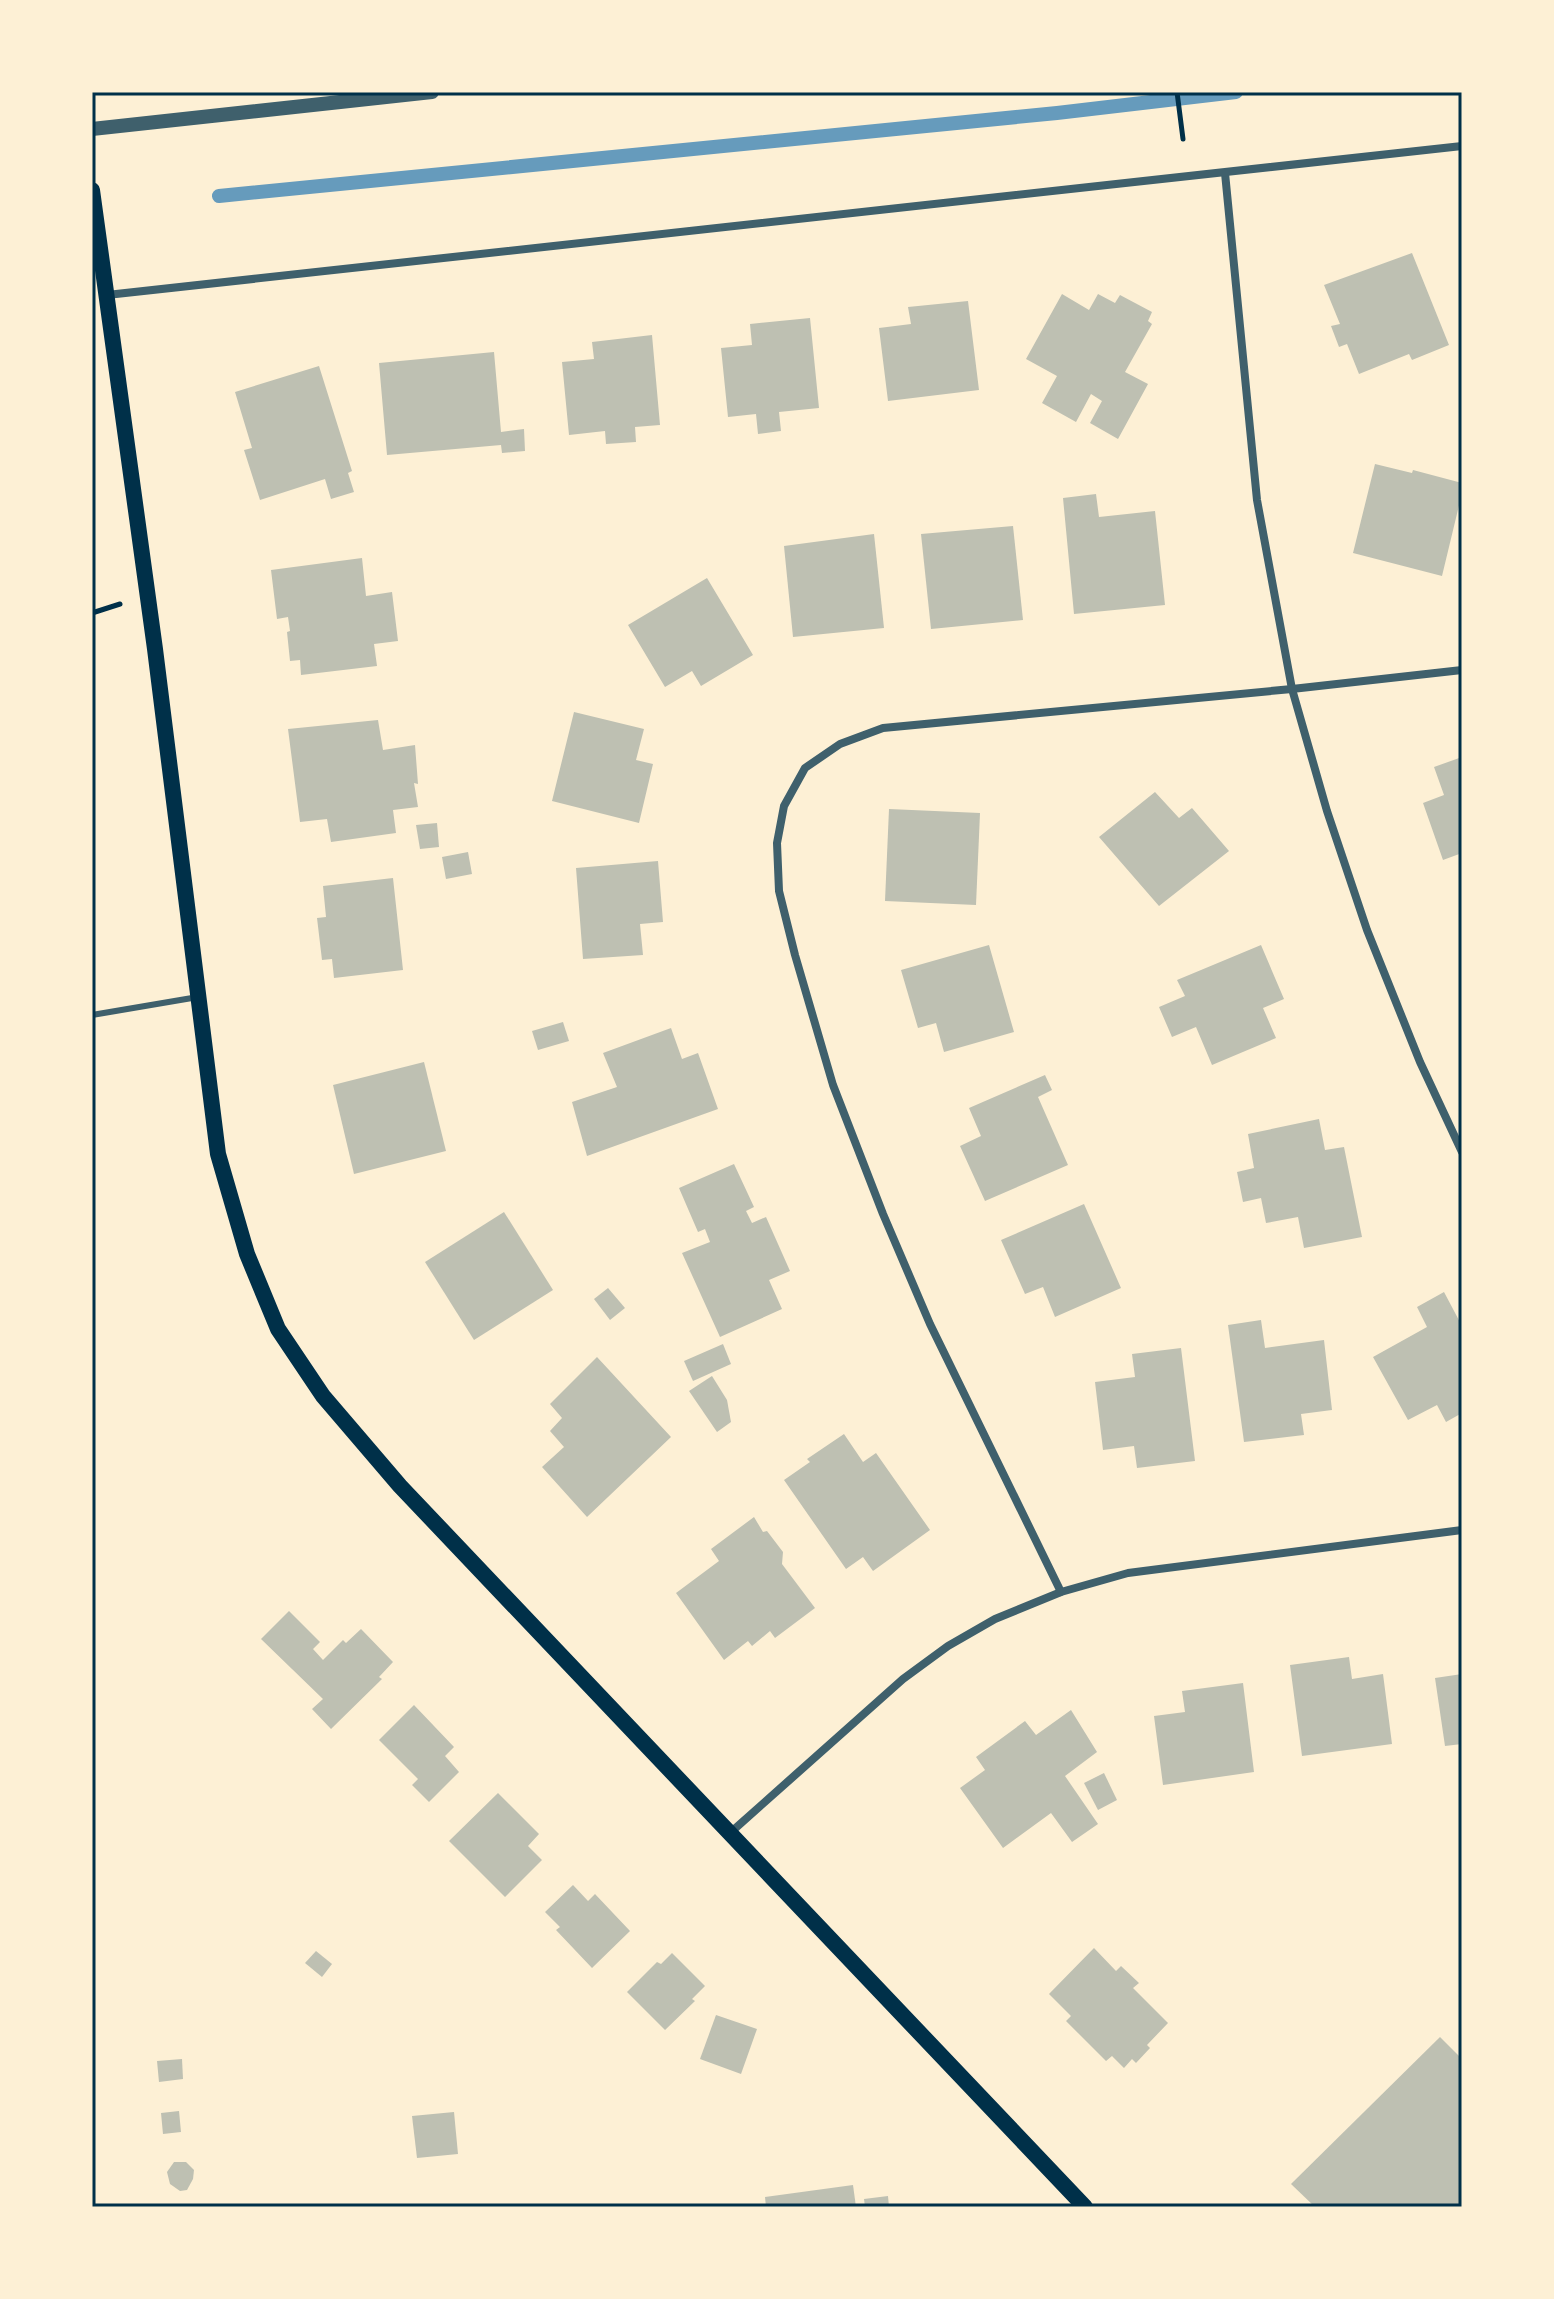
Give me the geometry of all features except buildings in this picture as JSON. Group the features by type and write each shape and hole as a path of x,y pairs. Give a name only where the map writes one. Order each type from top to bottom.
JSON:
{"main road":[{"path":"92,190 155,649 218,1154 247,1254 278,1329 323,1396 400,1486 1085,2207"}],"street":[{"path":"92,129 432,92"},
{"path":"106,295 1462,146"},
{"path":"1225,173 1257,500 1292,689 1327,811 1367,930 1420,1062 1462,1152"},
{"path":"1061,1592 930,1324 833,1085 779,891 777,843 784,806 805,768 840,744 883,728 1462,670"},
{"path":"729,1834 903,1679 948,1646 995,1619 1061,1592 1128,1573 1462,1530"}],"lane":[{"path":"92,1015 198,997"}],"path":[{"path":"1177,92 1183,139"}],"waterway":[{"path":"219,196 1057,113 1236,92"}]}
